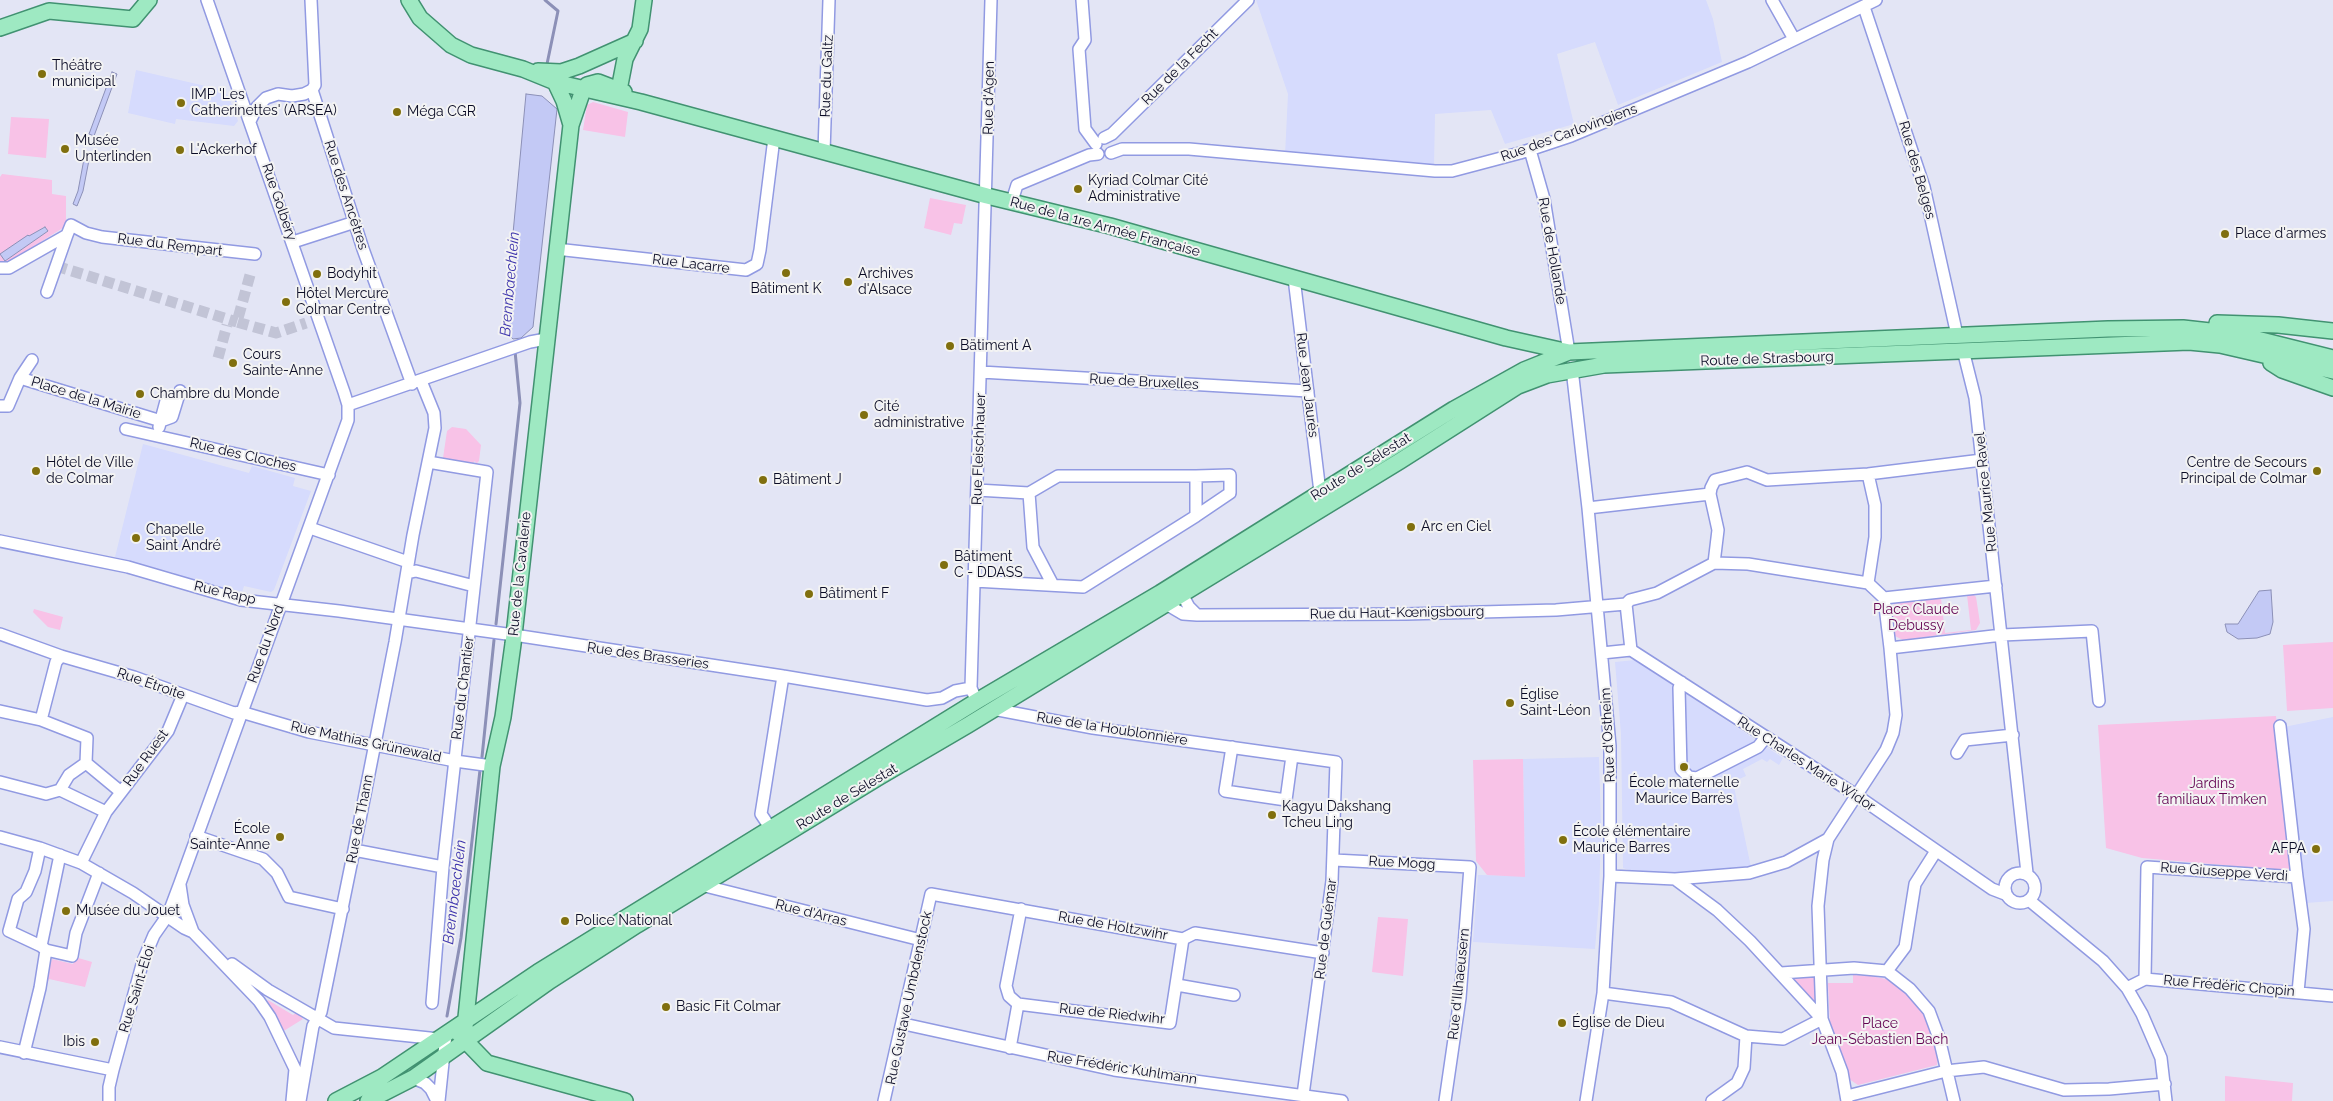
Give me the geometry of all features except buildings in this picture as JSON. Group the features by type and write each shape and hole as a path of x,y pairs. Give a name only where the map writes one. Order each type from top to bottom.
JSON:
{"main road":[{"path":"0,28 49,11 133,18 148,0"},
{"path":"409,0 420,18 451,45 471,55 523,70 554,82 641,102"},
{"path":"619,90 625,59 640,29 644,0"},
{"path":"523,70 561,72 635,41"},
{"name":"Rue de la Cavalerie","path":"554,82 564,101 570,125"},
{"path":"583,90 587,85 598,82 619,90 641,102"},
{"name":"Rue de la Cavalerie","path":"451,1031 492,766 503,717 514,635 570,125 583,90"},
{"name":"Rue de la 1re Armée Française","path":"641,102 987,196 1012,201 1526,343 1569,352"},
{"name":"Route de Strasbourg","path":"2183,328 2212,323 2278,325 2333,331"},
{"name":"Route de Strasbourg","path":"1572,369 1604,365 1960,342 2108,329 2183,328 2237,334 2333,358"},
{"name":"Route de Strasbourg","path":"1569,352 1960,342 2189,342 2220,345 2333,371"},
{"path":"1524,370 1526,343"},
{"path":"1569,352 1572,369"},
{"name":"Route de Sélestat","path":"336,1101 382,1077 425,1043 451,1031 538,972 993,709 1163,598 1320,492 1454,409 1524,370 1569,352"},
{"name":"Route de Strasbourg","path":"2257,354 2282,370 2333,388"},
{"name":"Route de Sélestat","path":"368,1101 413,1078 771,829 974,694 1163,598 1182,594 1518,386 1547,375 1572,369"},
{"path":"974,694 993,709"},
{"path":"451,1031 466,1041 487,1063 624,1101"},
{"path":"425,1043 429,1066"}],"street":[{"name":"Rue Golbéry","path":"207,0 293,242 348,406"},
{"path":"250,121 257,106 266,98 278,94 292,96 304,94 312,90 314,85 310,0"},
{"name":"Rue du Galtz","path":"824,152 829,0"},
{"name":"Rue d'Agen","path":"987,196 991,0"},
{"path":"1082,0 1085,40 1079,49 1084,129 1105,146"},
{"name":"Rue de la Fecht","path":"1012,201 1017,185 1105,146 1248,0"},
{"path":"1772,0 1794,39"},
{"name":"Rue des Carlovingiens","path":"1105,146 1241,152 1452,171 1530,150 1700,82 1748,62 1851,11 1864,8 1876,0"},
{"name":"Rue des Belges","path":"1864,8 1924,187 1960,342"},
{"name":"Rue des Ancêtres","path":"312,90 373,277 417,382 436,421 428,462"},
{"name":"Rue Lacarre","path":"556,249 746,270 757,264 760,250 774,138"},
{"name":"Rue de Hollande","path":"1530,150 1544,199 1569,352"},
{"name":"Rue Fleischhauer","path":"974,694 974,581 987,196"},
{"path":"293,242 355,222"},
{"path":"0,268 9,268 69,230"},
{"path":"47,292 69,230"},
{"name":"Rue du Rempart","path":"69,230 102,238 255,254"},
{"name":"Rue Jean Jaurès","path":"1294,278 1320,492"},
{"path":"348,406 530,342 546,339"},
{"name":"Rue Maurice Ravel","path":"1960,342 1975,398 2027,873"},
{"path":"20,378 32,360"},
{"name":"Rue d'Ostheim","path":"1572,369 1598,607 1610,746 1610,876 1603,993 1586,1101"},
{"name":"Rue de Bruxelles","path":"981,372 1308,391"},
{"name":"Place de la Mairie","path":"0,406 8,406 20,378 161,421"},
{"path":"161,421 172,417 180,391"},
{"path":"157,436 166,401"},
{"name":"Rue du Nord","path":"180,883 280,604 347,428 348,406"},
{"name":"Rue des Cloches","path":"126,429 329,475"},
{"path":"1982,460 1868,474 1767,480 1747,472 1716,480 1711,488 1710,494 1718,530 1714,563 1748,564 1868,583 1884,598 1896,716 1893,733 1886,750 1828,839 1823,860 1818,906 1822,1019 1842,1072 1847,1099 1946,1071 1984,1066 2064,1090 2109,1089 2165,1084"},
{"name":"Rue de Thann","path":"300,1101 312,1026 319,1019 343,909 428,462"},
{"name":"Rue du Chantier","path":"428,462 487,472 443,867 432,1002"},
{"path":"1868,474 1875,505 1875,537 1868,583"},
{"path":"974,581 1084,586 1230,493 1230,475 1058,476 1029,493 977,490"},
{"path":"1196,476 1196,516"},
{"path":"1029,493 1033,547 1053,585"},
{"path":"1588,508 1710,494"},
{"path":"310,528 416,571 474,586"},
{"name":"Rue Rapp","path":"0,541 128,567 241,600 514,635"},
{"name":"Rue du Haut-Kœnigsbourg","path":"1163,598 1183,614 1197,615 1418,614 1556,610 1626,604 1630,600 1657,592 1714,563"},
{"path":"1884,598 1996,586"},
{"path":"1182,594 1189,607 1197,615"},
{"path":"1602,653 1631,650 1626,604"},
{"path":"1890,648 2002,635 2092,631 2099,701"},
{"name":"Rue Étroite","path":"0,634 58,660 134,677 234,713 241,712"},
{"name":"Rue des Brasseries","path":"514,635 928,700 942,698 955,691 974,694"},
{"name":"Rue Charles Marie Widor","path":"1631,650 1856,795 1992,890 2005,894"},
{"path":"42,720 58,660"},
{"path":"771,829 761,814 783,676"},
{"path":"1681,682 1679,688 1682,769 1689,777 1697,778 1758,747 1766,737"},
{"name":"Rue Ruest","path":"81,863 106,812 162,739 184,696"},
{"name":"Rue de la Houblonnière","path":"993,709 1094,728 1336,762"},
{"path":"0,711 42,720 87,738 86,762 69,775 60,790"},
{"name":"Rue Mathias Grünewald","path":"241,712 309,732 455,761 492,766"},
{"path":"2280,726 2297,877"},
{"path":"1957,753 1965,740 2013,735"},
{"path":"1232,747 1225,791 1286,800 1292,756"},
{"name":"Rue Ruest","path":"86,762 121,792"},
{"name":"Rue de Guémar","path":"1303,1095 1334,860 1336,762"},
{"path":"0,782 46,794 60,790 106,812"},
{"path":"196,836 263,858 277,873 289,897 343,909"},
{"path":"0,837 40,848 81,863 168,915 184,928 190,927"},
{"path":"1610,876 1675,879 1749,873 1786,862 1828,839"},
{"path":"40,848 35,871 26,892 18,899 10,931 44,948 72,956 76,933 99,873"},
{"path":"354,850 443,867"},
{"path":"1887,971 1905,947 1915,884 1936,851"},
{"path":"24,1053 40,988 45,928 60,855"},
{"name":"Rue Mogg","path":"1334,860 1470,867"},
{"name":"Rue d'Illhaeusern","path":"1445,1101 1460,998 1470,867"},
{"name":"Rue Giuseppe Verdi","path":"2145,979 2147,867 2297,877 2304,929 2298,992"},
{"path":"2027,873 2033,878 2036,891 2030,901 2017,904 2005,894 2006,884 2013,874 2027,873"},
{"path":"1675,879 1717,910 1781,974 1822,1019"},
{"name":"Rue d'Arras","path":"697,881 921,940"},
{"path":"180,883 190,927 259,1001 283,1040 295,1069 292,1101"},
{"name":"Rue Saint-Éloi","path":"109,1101 109,1087 113,1070 144,961 154,936 168,915 180,883"},
{"name":"Rue de Holtzwihr","path":"932,894 1183,939 1195,933 1323,954"},
{"name":"Rue Gustave Umbdenstock","path":"884,1101 904,1024 932,894"},
{"path":"2030,901 2103,961 2127,988 2142,1014 2161,1058 2166,1101"},
{"path":"1010,1048 1018,1004 1009,996 1006,986 1021,909"},
{"name":"Rue de Riedwihr","path":"1018,1004 1170,1023 1183,939"},
{"path":"212,950 268,990 334,1028 425,1043"},
{"path":"1781,974 1821,969 1854,968 1887,971 1910,989 1929,1011 1939,1038 1954,1101"},
{"name":"Rue Frédéric Chopin","path":"2127,988 2145,979 2333,996"},
{"path":"1176,985 1234,996"},
{"path":"1603,993 1671,1002 1746,1036 1783,1039 1822,1019"},
{"name":"Rue Frédéric Kuhlmann","path":"904,1024 1114,1070 1286,1097 1303,1095 1342,1101"},
{"path":"438,1101 444,1056 451,1031"},
{"path":"1712,1101 1737,1083 1744,1068 1746,1036"},
{"path":"0,1047 113,1070"},
{"path":"413,1078 425,1083 438,1101"}],"shaded area":[{"path":"1256,0 1706,0 1713,19 1722,62 1618,105 1595,42 1557,54 1574,124 1505,144 1491,110 1435,114 1434,167 1285,155 1288,94"},
{"name":"IMP 'Les Catherinettes' (ARSEA)","path":"136,70 223,90 229,97 238,121 234,126 176,119 175,124 128,113"},
{"path":"143,444 249,473 252,466 295,478 293,486 311,491 274,590 271,592 244,586 241,596 175,577 175,573 115,557"},
{"name":"École maternelle Maurice Barrès","path":"1635,660 1783,758 1779,765 1770,759 1767,762 1762,759 1743,769 1746,776 1733,782 1751,867 1724,871 1639,873 1623,868 1621,734 1615,662"},
{"name":"AFPA","path":"2333,717 2333,901 2306,903 2284,727"},
{"name":"École élémentaire Maurice Barres","path":"1599,757 1601,825 1599,902 1595,949 1473,942 1478,875 1525,876 1523,759"}],"green space":[{"path":"593,102 628,112 625,137 583,130 587,105"},
{"path":"11,117 49,119 46,158 8,154"},
{"path":"2,174 52,180 52,194 66,196 66,226 4,265 0,261 0,177","holes":["44,227 48,231 5,261 0,254"]},
{"path":"930,198 966,205 962,224 954,223 951,235 924,228"},
{"path":"452,427 466,429 481,445 479,461 476,464 475,461 473,463 443,458 447,431"},
{"name":"Place Claude Debussy","path":"1972,593 1976,597 1980,623 1976,630 1903,640 1895,636 1892,608 1896,601","holes":["1967,595 1971,630 1945,633 1941,598"]},
{"path":"34,609 63,617 60,630 48,627 33,612"},
{"path":"2333,642 2333,708 2287,711 2283,645"},
{"name":"Jardins familiaux Timken","path":"2276,716 2292,871 2142,858 2106,848 2098,725"},
{"path":"1523,759 1525,877 1487,875 1476,861 1473,760"},
{"path":"1378,917 1408,919 1403,976 1372,972"},
{"path":"75,957 92,962 85,987 49,979 47,985 44,984 52,959 73,964"},
{"name":"Place Jean-Sébastien Bach","path":"1853,975 1886,979 1910,996 1929,1022 1938,1056 1937,1065 1858,1085 1849,1079 1830,1022 1828,983 1853,983"},
{"path":"1818,976 1820,997 1814,1003 1794,979"},
{"path":"268,1000 293,1015 297,1012 303,1019 282,1032 266,1003"},
{"path":"2225,1076 2293,1083 2292,1101 2225,1101"}],"water":[{"path":"112,72 117,74 94,136 89,134"},
{"path":"526,94 542,96 557,109 533,327 521,338 513,339 504,330"},
{"path":"84,159 89,160 83,191 77,206 73,204 78,191"},
{"path":"45,227 48,231 5,261 0,254 28,235"},
{"path":"2271,590 2273,622 2270,634 2257,638 2238,639 2227,632 2225,624 2238,624 2259,591"}],"waterway":[{"name":"Brennbaechlein","path":"545,0 558,11 547,64"},
{"name":"Brennbaechlein","path":"496,624 520,403 515,351"},
{"name":"Brennbaechlein","path":"482,757 494,640"},
{"name":"Brennbaechlein","path":"447,1016 461,938 480,770"}],"tunnel":[{"path":"56,266 237,322"},
{"path":"250,275 237,322 276,333 306,323"},
{"path":"218,358 227,325"}],"place":[{"name":"Théâtre municipal","path":"42,74"},
{"name":"IMP 'Les Catherinettes' (ARSEA)","path":"181,103"},
{"name":"Méga CGR","path":"397,112"},
{"name":"Musée Unterlinden","path":"65,149"},
{"name":"L'Ackerhof","path":"180,150"},
{"name":"Kyriad Colmar Cité Administrative","path":"1078,189"},
{"name":"Place d'armes","path":"2225,234"},
{"name":"Bâtiment K","path":"786,273"},
{"name":"Bodyhit","path":"317,274"},
{"name":"Archives d'Alsace","path":"848,282"},
{"name":"Hôtel Mercure Colmar Centre","path":"286,302"},
{"name":"Bätiment A","path":"950,346"},
{"name":"Cours Sainte-Anne","path":"233,363"},
{"name":"Chambre du Monde","path":"140,394"},
{"name":"Cité administrative","path":"864,415"},
{"name":"Hôtel de Ville de Colmar","path":"36,471"},
{"name":"Centre de Secours Principal de Colmar","path":"2317,471"},
{"name":"Bâtiment J","path":"763,480"},
{"name":"Arc en Ciel","path":"1411,527"},
{"name":"Chapelle Saint André","path":"136,538"},
{"name":"Bâtiment C - DDASS","path":"944,565"},
{"name":"Bâtiment F","path":"809,594"},
{"name":"Église Saint-Léon","path":"1510,703"},
{"name":"École maternelle Maurice Barrès","path":"1684,767"},
{"name":"Kagyu Dakshang Tcheu Ling","path":"1272,815"},
{"name":"École Sainte-Anne","path":"280,837"},
{"name":"École élémentaire Maurice Barres","path":"1563,840"},
{"name":"AFPA","path":"2316,849"},
{"name":"Musée du Jouet","path":"66,911"},
{"name":"Police National","path":"565,921"},
{"name":"Basic Fit Colmar","path":"666,1007"},
{"name":"Église de Dieu","path":"1562,1023"},
{"name":"Ibis","path":"95,1042"}]}
